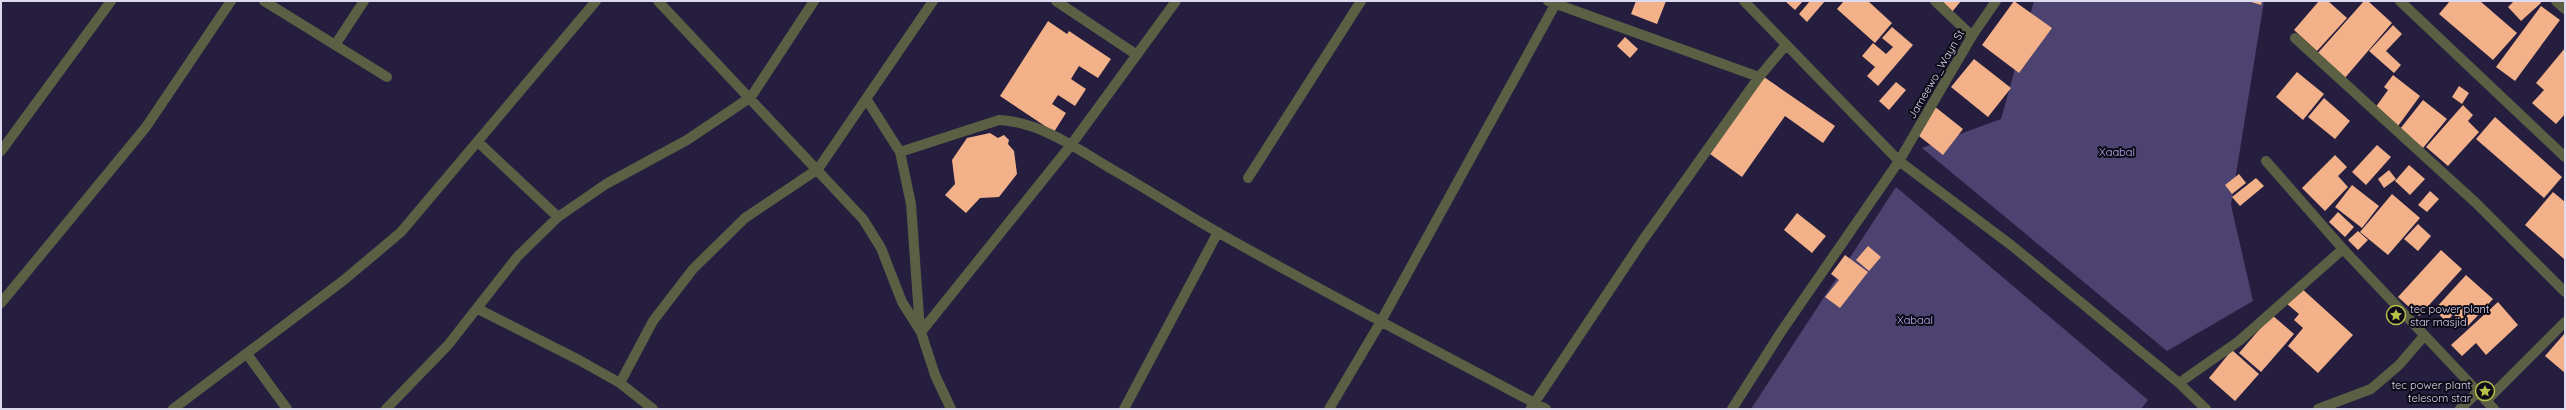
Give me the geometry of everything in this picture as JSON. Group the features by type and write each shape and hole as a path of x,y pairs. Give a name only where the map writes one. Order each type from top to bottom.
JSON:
{"street":[{"path":"1,151 110,1"},
{"path":"1,303 146,127 231,1"},
{"path":"264,1 387,77"},
{"path":"335,45 364,1"},
{"path":"173,409 344,280 401,232 478,142 532,74 596,1"},
{"path":"658,1 751,97 863,218 880,248 902,302 921,332"},
{"path":"386,409 448,345 478,309 518,256 558,217 606,184 687,140 751,97 814,1"},
{"path":"620,383 653,322 693,269 745,218 818,169 867,100 933,1"},
{"path":"1056,1 1137,55"},
{"path":"921,332 1071,145 1176,1"},
{"path":"1248,178 1361,1"},
{"path":"1744,1 1899,161 2010,245 2179,383 2206,409"},
{"path":"1935,1 1972,36"},
{"name":"Jameewo_Wayn St","path":"1732,409 1781,332 1899,161 1972,36 1996,1"},
{"path":"2400,1 2565,157"},
{"path":"2556,1 2565,9"},
{"path":"1329,409 1380,323 1552,2 1759,77"},
{"path":"2295,38 2476,203 2565,292"},
{"path":"1533,406 1643,240 1759,77 1786,45"},
{"path":"867,100 900,152 911,204 921,332 935,375 951,409"},
{"path":"900,152 999,120 1016,121 1071,145 1218,232 1380,323 1533,406 1546,409"},
{"path":"478,142 558,217"},
{"path":"2266,161 2343,249 2494,409"},
{"path":"1124,409 1218,232"},
{"path":"2179,383 2238,341 2343,249"},
{"path":"478,309 579,360 620,383 653,409"},
{"path":"2486,401 2565,322"},
{"path":"2318,409 2371,389 2399,365 2424,336"},
{"path":"247,354 287,409"},
{"path":"2460,409 2477,392"}],"green space":[{"name":"Xaabal","path":"2034,1 2264,1 2231,205 2253,301 2167,351 1922,148 2001,119"},
{"name":"Xabaal","path":"1896,187 2148,400 2141,409 1751,409"}],"building":[{"path":"1636,1 1666,1 1657,24 1631,14"},
{"path":"1785,1 1803,1 1795,10"},
{"path":"1810,1 1825,1 1807,22 1799,14"},
{"path":"1844,1 1868,1 1892,23 1875,43 1837,9"},
{"path":"1939,1 1961,1 1952,12"},
{"path":"2014,1 2052,28 2019,73 1982,45"},
{"path":"2248,1 2262,1 2261,5"},
{"path":"2319,1 2328,1 2347,18 2317,51 2294,30"},
{"path":"2364,1 2368,1 2392,23 2344,79 2316,55"},
{"path":"2450,1 2480,1 2517,33 2493,60 2439,14"},
{"path":"2514,1 2540,1 2541,3 2521,21 2508,7"},
{"path":"2541,6 2560,20 2515,81 2496,67"},
{"path":"1048,21 1067,34 1069,31 1111,59 1098,78 1079,66 1071,79 1086,89 1075,106 1058,95 1052,104 1066,113 1054,132 1000,96"},
{"path":"2393,25 2402,34 2386,51 2401,65 2394,73 2369,51"},
{"path":"1892,27 1913,45 1878,86 1867,76 1875,67 1862,56 1873,43 1886,54 1893,47 1882,38"},
{"path":"1625,37 1638,49 1630,58 1617,46"},
{"path":"2565,48 2565,114 2556,124 2532,103 2544,90 2536,83"},
{"path":"1974,59 2011,88 1988,117 1951,87"},
{"path":"2297,72 2324,94 2303,120 2276,97"},
{"path":"2393,75 2420,96 2398,126 2375,108 2388,90 2384,87"},
{"path":"1764,77 1835,126 1823,143 1785,116 1742,177 1710,154"},
{"path":"1896,82 1906,90 1889,110 1879,101"},
{"path":"2459,86 2469,93 2462,104 2452,97"},
{"path":"2324,98 2350,121 2335,139 2308,117"},
{"path":"2423,100 2447,119 2423,148 2400,129"},
{"path":"2463,105 2473,115 2468,121 2479,132 2448,166 2426,147"},
{"path":"1934,106 1963,129 1943,155 1914,132"},
{"path":"2495,117 2562,177 2544,198 2476,139"},
{"path":"990,133 998,138 1004,135 1009,140 1008,144 1014,151 1017,174 999,197 980,198 966,213 945,195 955,184 952,160 967,138"},
{"path":"2377,145 2391,157 2366,185 2352,172"},
{"path":"2335,155 2347,167 2338,176 2348,187 2325,211 2302,188"},
{"path":"2409,165 2425,179 2410,195 2395,181"},
{"path":"2389,170 2396,179 2384,188 2378,179"},
{"path":"2239,174 2246,183 2232,194 2225,185"},
{"path":"2256,178 2264,186 2240,206 2232,197"},
{"path":"2352,185 2379,206 2362,228 2335,207"},
{"path":"2430,191 2439,199 2427,212 2418,205"},
{"path":"2553,192 2565,202 2564,259 2525,225"},
{"path":"2392,194 2420,218 2388,255 2360,232"},
{"path":"2338,212 2354,227 2345,237 2329,222"},
{"path":"1797,213 1826,236 1812,253 1784,230"},
{"path":"2418,224 2431,236 2418,251 2404,239"},
{"path":"2358,231 2368,240 2358,250 2348,240"},
{"path":"1868,246 1881,257 1869,271 1856,260"},
{"path":"2441,250 2462,269 2419,316 2398,297"},
{"path":"1845,255 1868,272 1840,308 1825,297 1839,280 1831,274"},
{"path":"2466,275 2493,299 2467,327 2453,314 2447,322 2434,310"},
{"path":"2300,287 2353,335 2318,373 2288,346 2303,328 2294,320 2299,314 2286,303"},
{"path":"2498,302 2518,325 2486,355 2476,343 2462,356 2451,345"},
{"path":"2272,315 2294,334 2261,372 2239,353"},
{"path":"2565,333 2565,373 2545,356"},
{"path":"2232,350 2259,374 2235,401 2209,378"}],"place":[{"name":"tec power plant star masjid","path":"2396,315"},
{"name":"tec power plant telesom star","path":"2485,391"}]}
